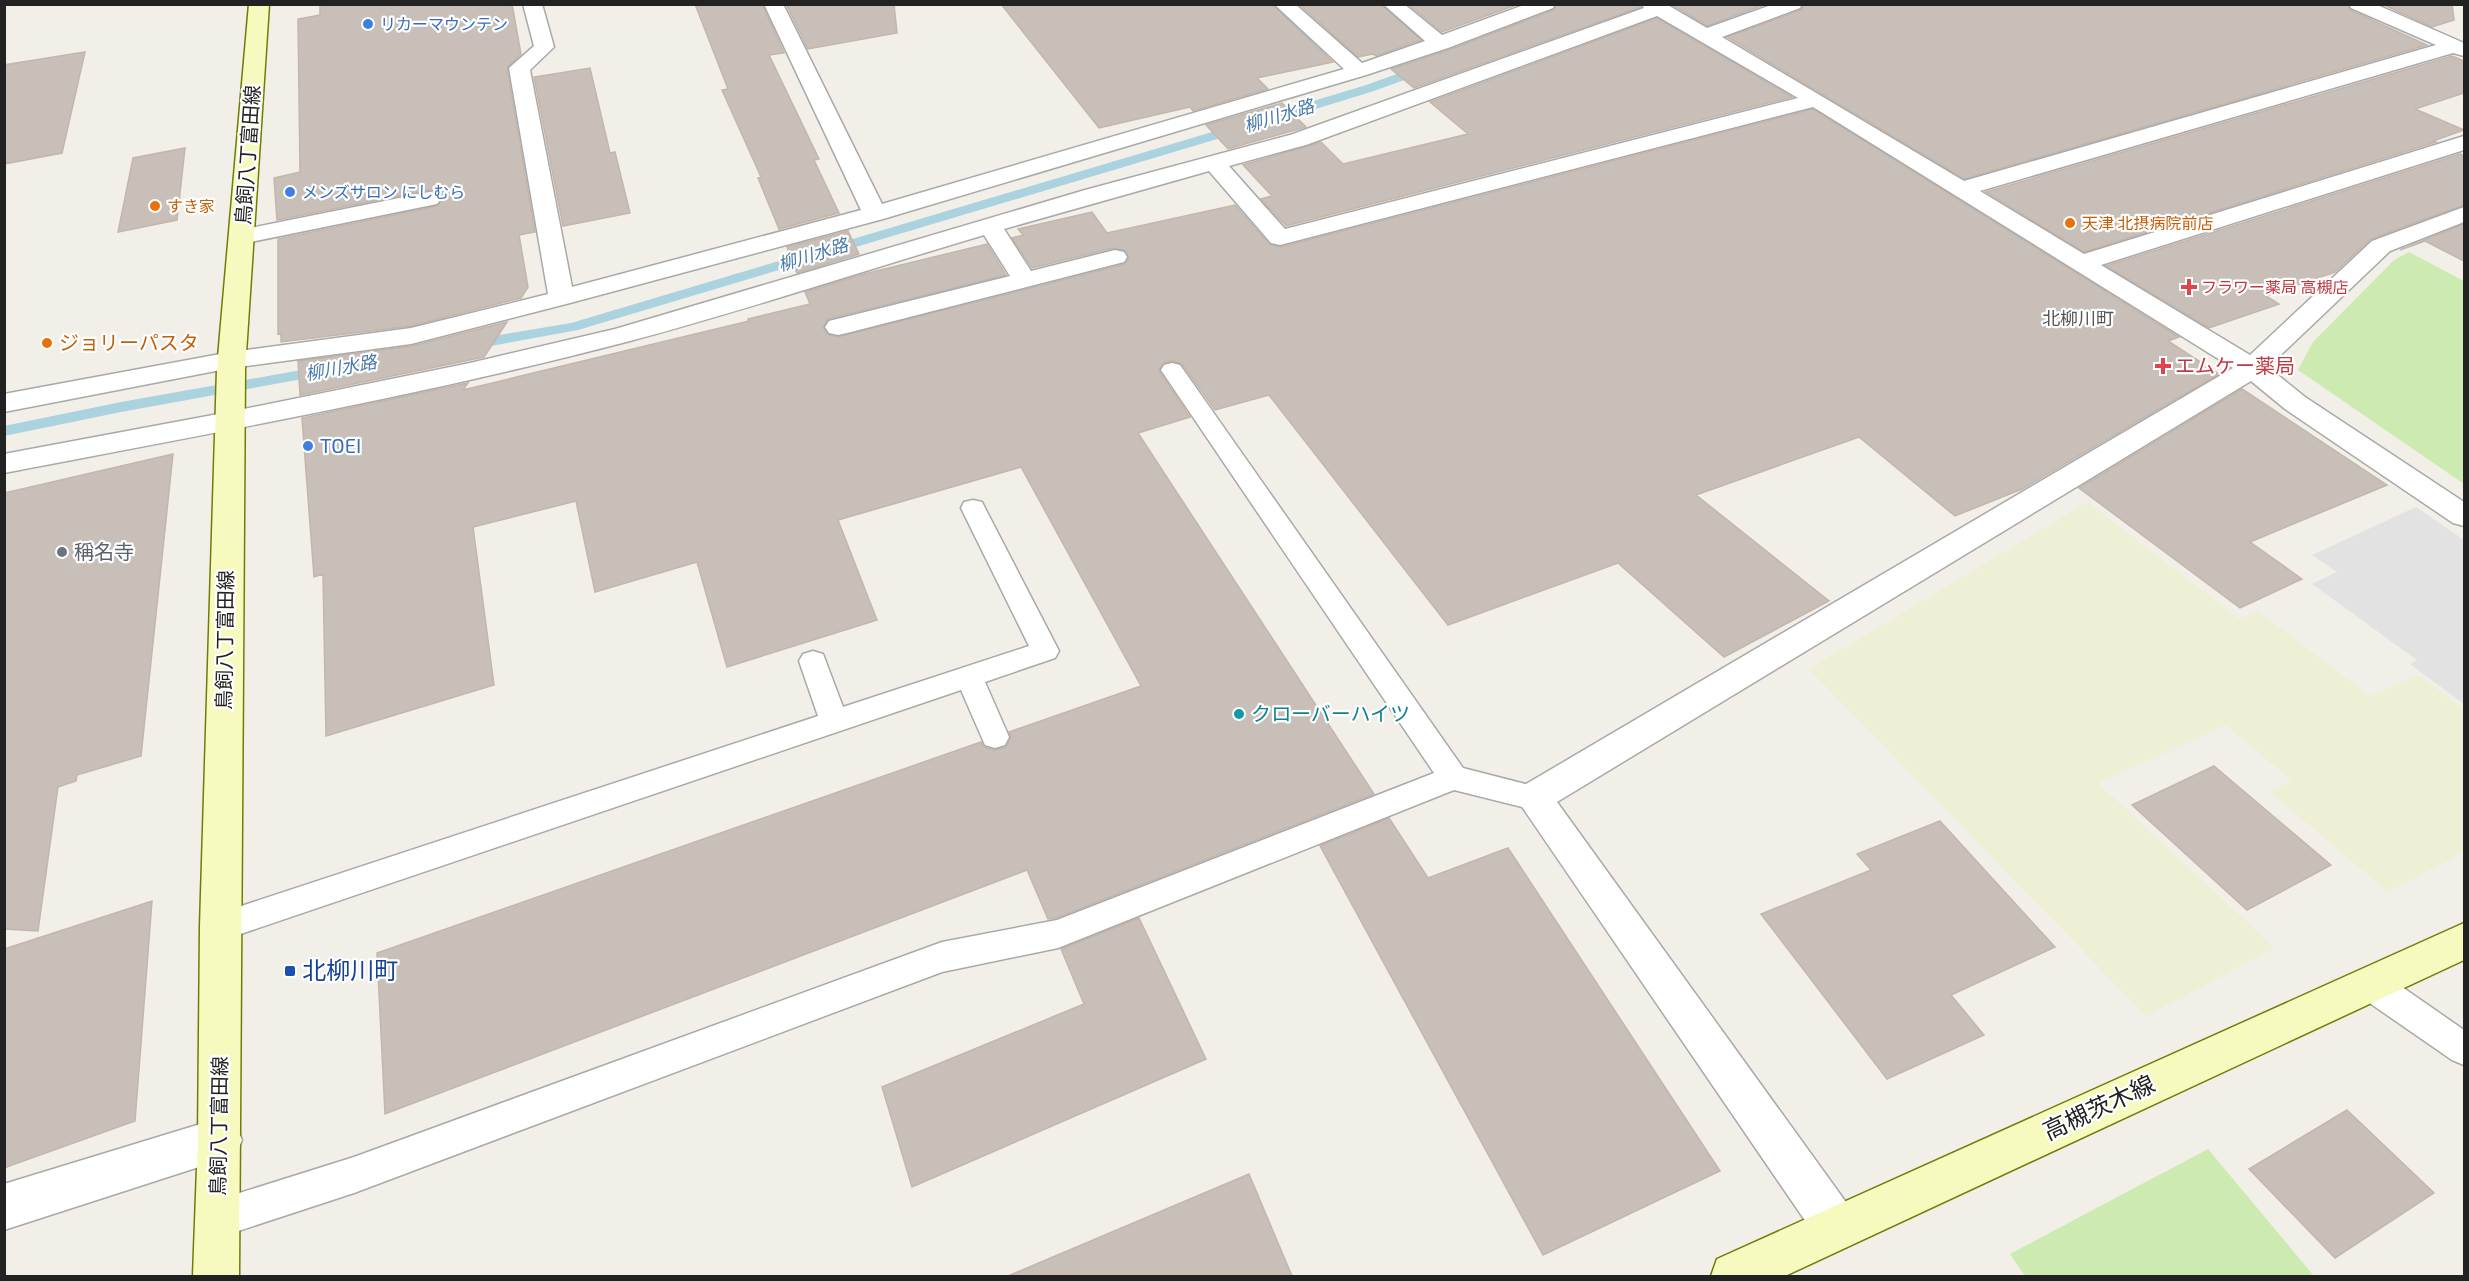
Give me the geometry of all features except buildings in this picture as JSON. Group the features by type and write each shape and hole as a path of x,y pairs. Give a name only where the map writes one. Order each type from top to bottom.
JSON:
{"main road":[{"name":"鳥飼八丁富田線","path":"216,1276 231,365 259,4"},
{"name":"高槻茨木線","path":"1734,1276 2464,941"}],"street":[{"path":"532,4 544,47 519,68 561,298"},
{"path":"773,4 875,214"},
{"path":"1282,4 1359,70"},
{"path":"1392,4 1441,44"},
{"path":"4,403 411,336 561,298 875,214 1359,70 1441,44 1546,4"},
{"path":"1705,36 1793,4"},
{"path":"2365,8 2396,4"},
{"path":"4,464 230,414 470,371 622,335 990,225 1298,140 1654,7 1816,100 2252,368 2295,403 2464,516"},
{"path":"2365,8 2460,48"},
{"path":"1961,189 2460,48"},
{"path":"1214,164 1280,238 1816,100"},
{"path":"2081,262 2464,144"},
{"path":"241,237 429,199"},
{"path":"1837,1228 1534,798 2252,368 2381,246 2464,214"},
{"path":"990,225 1025,280"},
{"path":"838,327 1115,257"},
{"path":"4,1207 220,1140"}],"lane":[{"path":"1172,370 1453,778"},
{"path":"220,927 1045,651 973,508"},
{"path":"813,661 834,721"},
{"path":"969,676 995,737"},
{"path":"217,1219 365,1171 942,957 1058,934 1453,778 1534,798"},
{"path":"2370,984 2464,1049"}],"green space":[{"path":"2409,252 2464,281 2464,484 2298,370 2313,342 2394,260"},
{"path":"2088,502 2239,619 2258,611 2370,696 2418,675 2464,709 2464,852 2388,892 2270,792 2292,781 2226,725 2098,783 2275,948 2146,1016 1809,669"},
{"path":"2208,1149 2314,1276 2025,1276 2010,1254"}],"shaded area":[{"path":"2416,507 2464,540 2464,704 2410,664 2417,660 2312,584 2337,572 2312,555"}],"waterway":[{"name":"柳川水路","path":"1268,119 1367,89 1425,68"},
{"name":"柳川水路","path":"469,345 573,327 1239,128"},
{"name":"柳川水路","path":"4,431 121,407 324,371"}],"place":[{"name":"リカーマウンテン","path":"368,24"},
{"name":"メンズサロン にしむら","path":"290,192"},
{"name":"すき家","path":"155,206"},
{"name":"天津 北摂病院前店","path":"2070,223"},
{"name":"フラワー薬局 高槻店","path":"2189,287"},
{"name":"ジョリーパスタ","path":"47,343"},
{"name":"エムケー薬局","path":"2163,366"},
{"name":"TOEI","path":"308,446"},
{"name":"稱名寺","path":"62,552"},
{"name":"クローバーハイツ","path":"1239,714"},
{"name":"北柳川町","path":"290,971"}],"district":[{"name":"北柳川町","path":"2078,319"}]}
